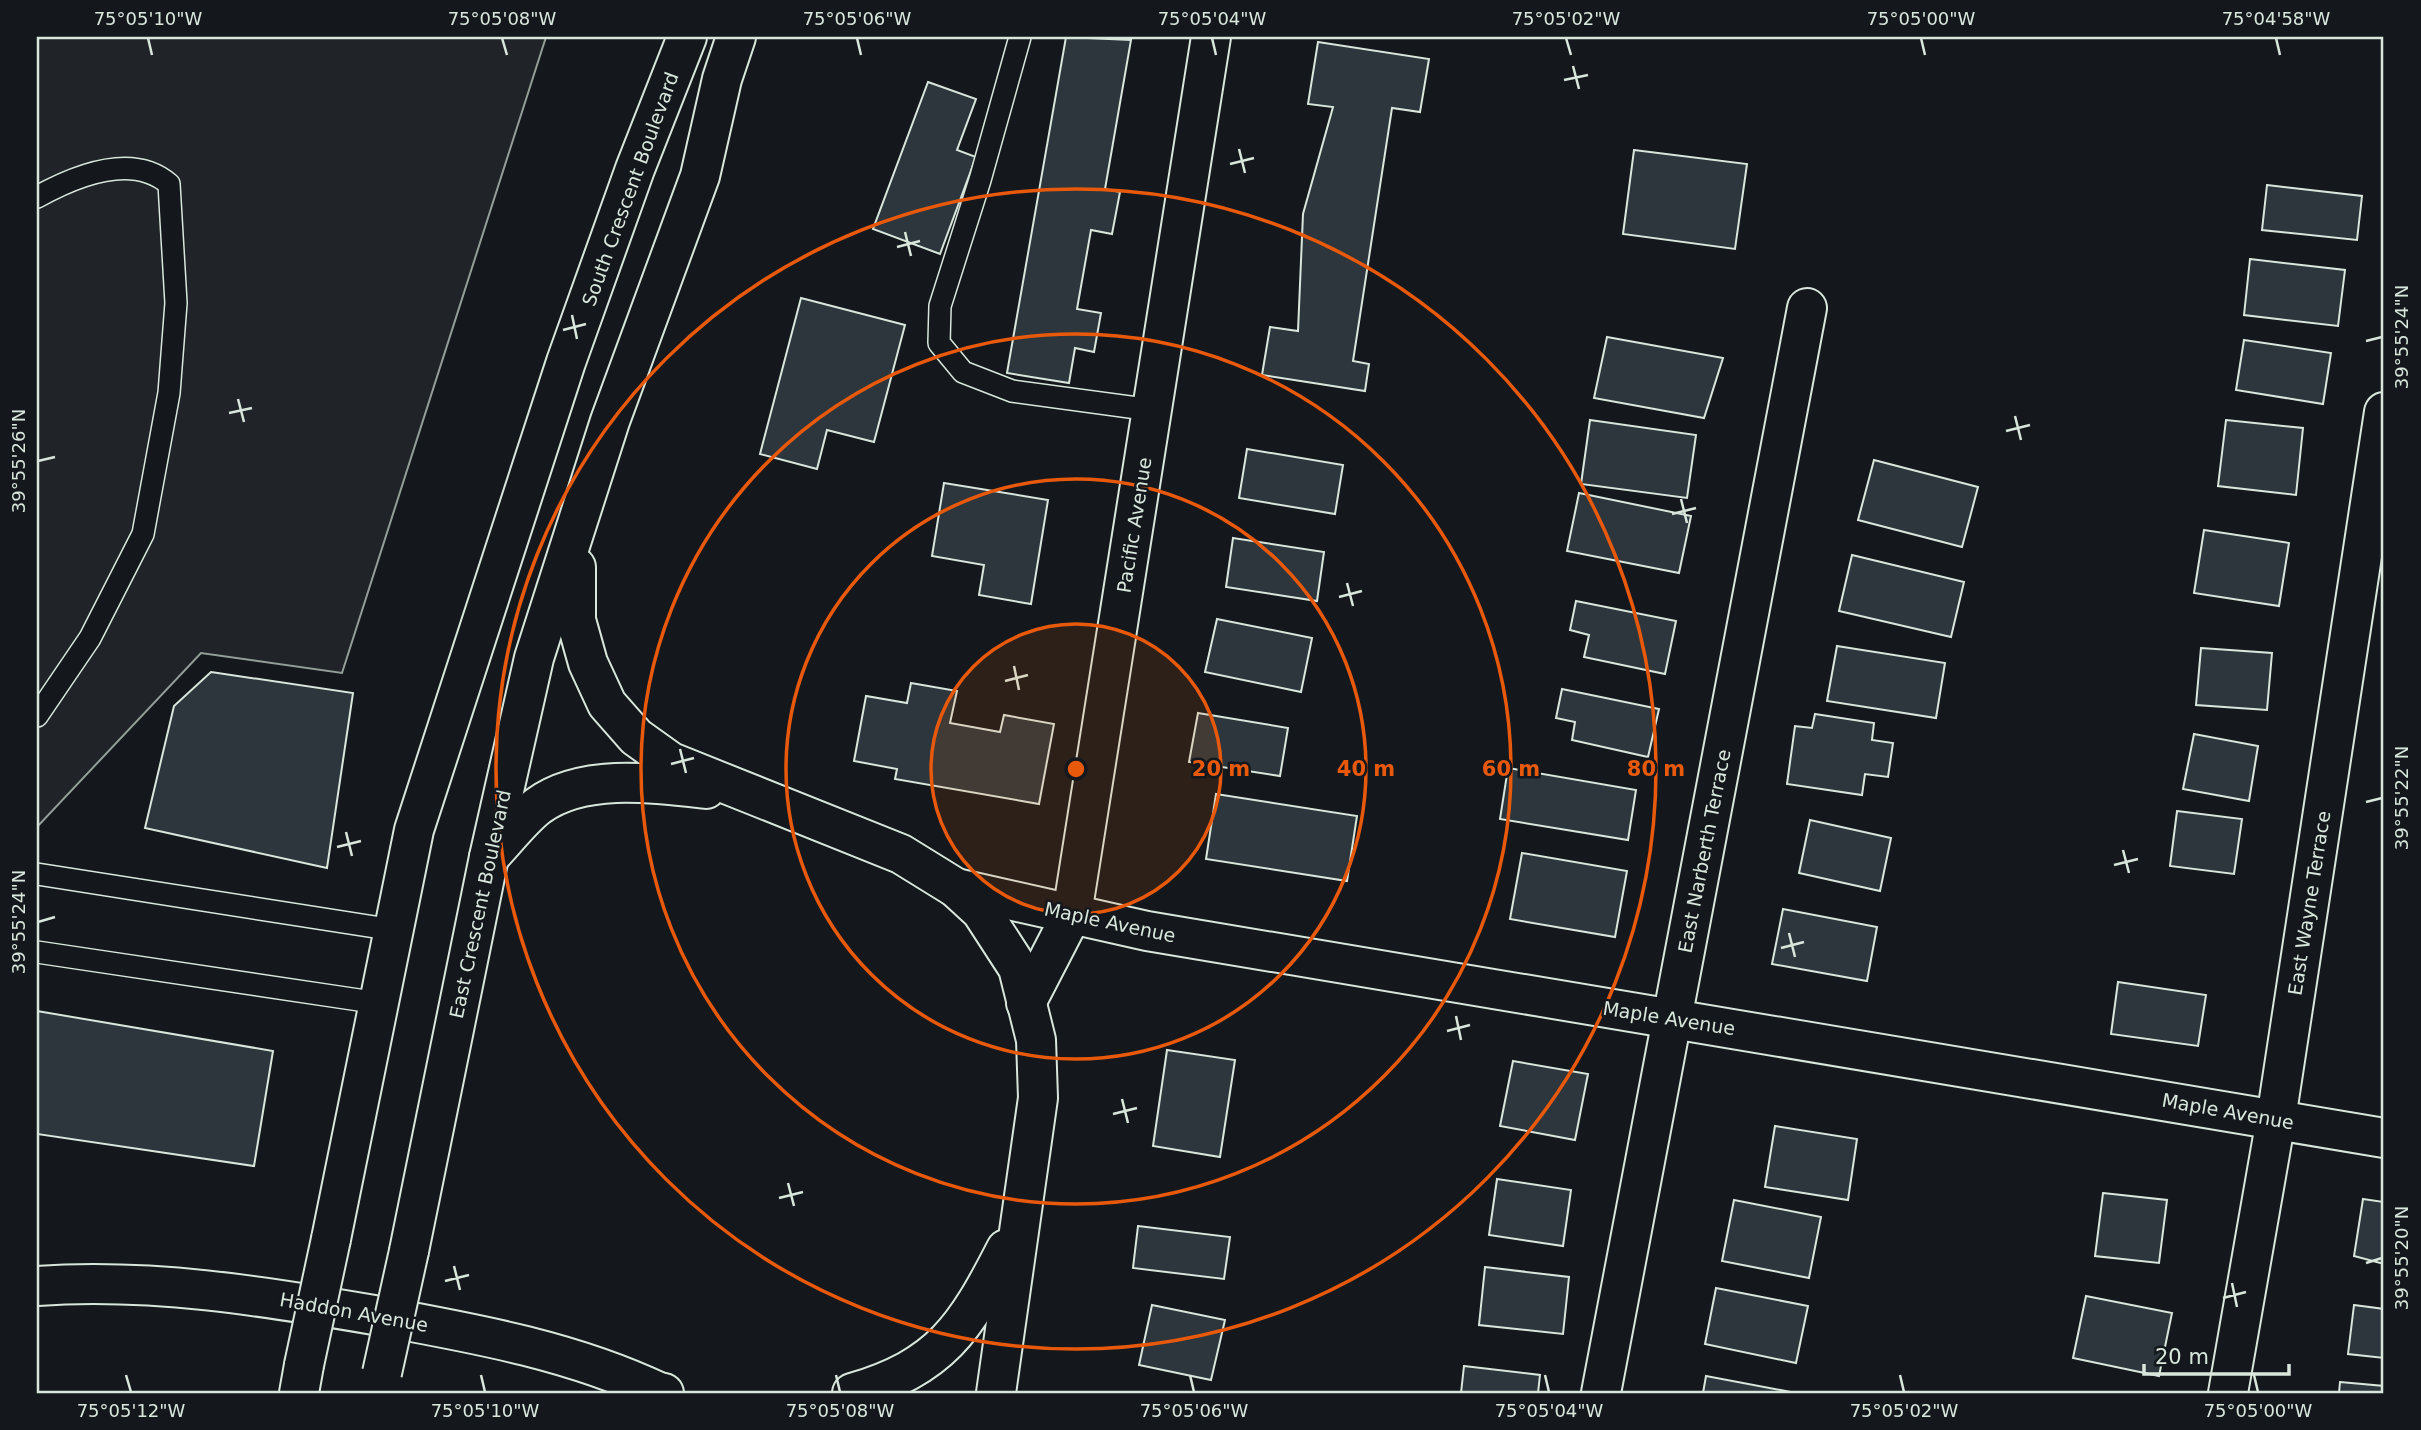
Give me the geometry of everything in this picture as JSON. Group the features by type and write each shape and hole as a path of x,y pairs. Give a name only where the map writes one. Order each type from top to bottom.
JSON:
{"main road":[{"name":"South Crescent Boulevard","path":"394,930 414,830 523,502 566,362 635,169 687,37"},
{"name":"East Crescent Boulevard","path":"379,1383 409,1251 489,857 534,658 610,421 700,176 722,79 736,37"},
{"name":"Pacific Avenue","path":"1026,1003 1072,914 1211,37"},
{"name":"East Narberth Terrace","path":"1601,1393 1807,309"},
{"name":"East Wayne Terrace","path":"2228,1393 2276,1119 2384,412"},
{"path":"576,533 576,620 588,663 607,704 636,737 671,762 901,853 956,888 981,911 1018,968 1039,1058 1038,1098 996,1393"},
{"path":"489,857 538,806 564,792 651,782 754,796"},
{"name":"Maple Avenue","path":"956,888 1147,932 2384,1138"},
{"path":"302,1379 394,930"},
{"path":"852,1393 888,1382 923,1364 949,1340 981,1297 1018,1226"},
{"name":"Haddon Avenue","path":"37,1286 147,1285 264,1296 481,1335 599,1368 661,1393"}],"lane":[{"path":"1020,37 980,180 940,306 939,343 963,372 1012,391 1152,410"},
{"path":"37,197 64,182 126,167 154,172 169,184 176,303 169,393 143,534 90,638 37,716"},
{"path":"37,874 394,930"},
{"path":"37,952 379,1003"}],"shaded area":[{"path":"37,37 546,37 342,673 201,653 37,827"}],"building":[{"path":"1066,37 1131,40 1105,189 1120,192 1112,234 1091,230 1077,309 1101,313 1094,352 1075,348 1069,383 1007,373"},
{"path":"1318,42 1429,59 1420,112 1392,108 1353,361 1369,364 1365,391 1262,375 1270,327 1298,331 1303,214 1333,107 1308,104"},
{"path":"928,82 976,99 957,150 976,157 940,254 873,229"},
{"path":"1634,150 1747,164 1735,249 1623,234"},
{"path":"2267,185 2362,196 2357,240 2262,230"},
{"path":"2250,259 2345,270 2338,326 2244,315"},
{"path":"801,298 905,325 874,442 827,430 817,469 760,454"},
{"path":"1607,337 1723,358 1704,418 1594,398"},
{"path":"2244,340 2331,353 2323,404 2236,390"},
{"path":"1590,420 1696,435 1687,498 1581,484"},
{"path":"2226,420 2303,428 2296,495 2218,486"},
{"path":"1247,449 1343,465 1335,514 1239,498"},
{"path":"1874,460 1978,487 1962,547 1858,520"},
{"path":"944,483 1048,500 1031,604 979,595 984,565 932,556"},
{"path":"1579,493 1691,516 1679,573 1567,551"},
{"path":"2204,530 2289,543 2279,606 2194,593"},
{"path":"1233,538 1324,552 1317,601 1226,587"},
{"path":"1852,555 1964,582 1951,637 1839,611"},
{"path":"1576,601 1676,621 1665,674 1584,657 1589,635 1570,630"},
{"path":"1217,619 1312,638 1301,692 1205,672"},
{"path":"1837,646 1945,663 1936,718 1827,701"},
{"path":"2201,648 2272,653 2267,710 2196,705"},
{"path":"211,672 353,693 327,868 145,828 174,706"},
{"path":"911,683 957,691 950,723 1000,732 1004,715 1054,724 1039,804 895,779 897,769 854,761 866,696 907,703"},
{"path":"1562,689 1659,709 1648,757 1572,740 1575,722 1556,718"},
{"path":"1198,713 1288,728 1280,776 1189,762"},
{"path":"1815,714 1874,723 1872,740 1893,743 1888,777 1865,774 1862,795 1787,784 1795,726 1812,728"},
{"path":"2194,734 2258,746 2249,801 2183,789"},
{"path":"1508,768 1636,790 1628,840 1500,819"},
{"path":"1216,794 1357,816 1347,881 1206,859"},
{"path":"2177,811 2242,819 2234,874 2170,866"},
{"path":"1810,820 1891,838 1880,891 1799,873"},
{"path":"1522,853 1627,871 1615,937 1510,919"},
{"path":"1783,909 1877,927 1867,981 1772,964"},
{"path":"2118,982 2206,995 2198,1046 2111,1034"},
{"path":"37,1011 273,1051 254,1166 37,1134"},
{"path":"1167,1050 1235,1060 1220,1157 1153,1146"},
{"path":"1513,1061 1588,1074 1575,1140 1500,1126"},
{"path":"1775,1126 1857,1139 1848,1200 1765,1187"},
{"path":"1497,1179 1571,1190 1563,1246 1489,1235"},
{"path":"2103,1193 2167,1200 2159,1263 2095,1256"},
{"path":"2363,1199 2384,1202 2384,1264 2354,1256"},
{"path":"1734,1200 1821,1217 1809,1278 1722,1261"},
{"path":"1138,1226 1230,1237 1224,1279 1133,1268"},
{"path":"1485,1267 1569,1277 1563,1334 1479,1325"},
{"path":"1716,1288 1808,1306 1796,1363 1705,1344"},
{"path":"2086,1296 2172,1313 2159,1376 2073,1358"},
{"path":"1152,1305 1225,1320 1211,1380 1139,1365"},
{"path":"2354,1305 2384,1309 2384,1358 2348,1354"},
{"path":"1464,1366 1540,1375 1538,1393 1461,1393"},
{"path":"1706,1376 1796,1393 1703,1393"},
{"path":"2340,1382 2384,1386 2384,1393 2339,1393"}]}
